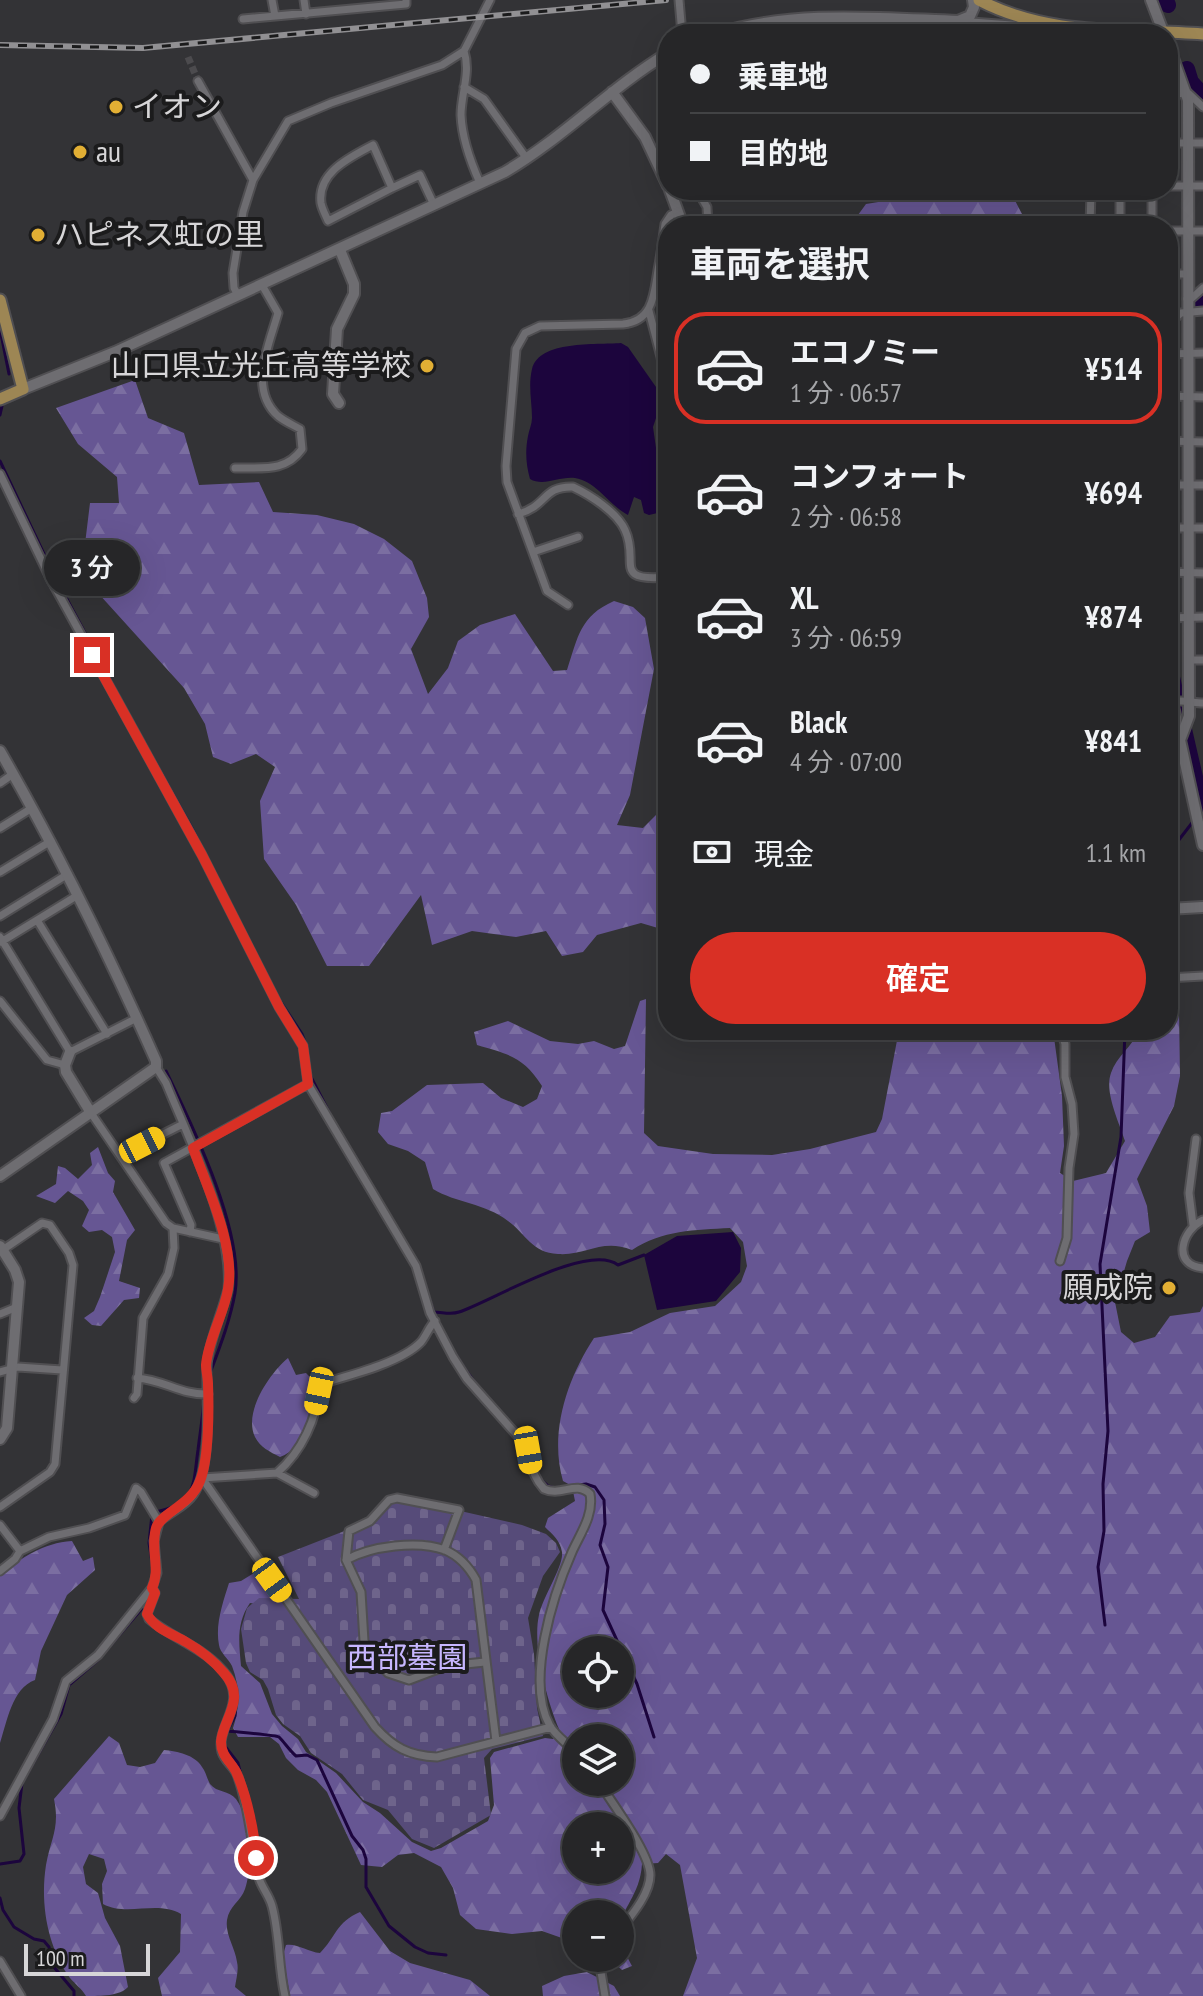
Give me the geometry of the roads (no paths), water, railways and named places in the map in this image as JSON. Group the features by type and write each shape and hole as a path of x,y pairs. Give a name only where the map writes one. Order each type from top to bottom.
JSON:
{"main road":[{"path":"979,0 1047,24"},
{"path":"1178,33 1203,34"},
{"path":"0,300 23,389 0,399"}],"street":[{"path":"272,0 275,16"},
{"path":"304,0 306,14"},
{"path":"338,0 339,10"},
{"path":"243,19 371,4 406,4 406,0"},
{"path":"238,295 233,273 239,225 253,180 288,121 442,65 464,51 490,0"},
{"path":"679,0 681,24"},
{"path":"958,21 970,16 973,0"},
{"path":"1151,0 1160,24"},
{"path":"754,24 792,18 999,24"},
{"path":"464,51 467,59 461,117 480,183"},
{"path":"23,389 115,352 340,250 527,159 658,60"},
{"path":"1178,69 1187,92 1188,143 1188,660 1180,702"},
{"path":"198,81 253,180"},
{"path":"464,87 484,99 527,159"},
{"path":"612,92 645,137 658,165"},
{"path":"1178,94 1187,92"},
{"path":"1187,92 1203,107"},
{"path":"1178,143 1203,143"},
{"path":"392,188 373,145 336,166 325,185 321,202 328,221 420,175 434,205"},
{"path":"1178,186 1203,186"},
{"path":"674,200 679,216"},
{"path":"670,216 678,212"},
{"path":"1178,231 1203,231"},
{"path":"339,403 333,394 337,329 354,294 354,284 340,250"},
{"path":"568,605 547,591 507,482 516,349 525,333 540,326 633,323 649,311 658,270"},
{"path":"1178,274 1187,274"},
{"path":"235,468 278,467 294,460 302,449 300,429 278,416 264,397 262,374 278,313 262,285"},
{"path":"1187,299 1203,288"},
{"path":"649,311 658,346"},
{"path":"1178,317 1187,311 1203,311"},
{"path":"1178,354 1203,353"},
{"path":"1178,396 1203,397"},
{"path":"1178,442 1203,442"},
{"path":"0,474 51,580 202,855 279,1007 303,1046 308,1084 416,1266 435,1321 467,1379 523,1442 535,1480 551,1493 577,1487 586,1489 590,1494 589,1516 561,1578 546,1629 541,1692 551,1727 562,1738"},
{"path":"1178,485 1203,485"},
{"path":"518,514 533,510 554,489 573,487 619,520 628,536 630,567 635,576 658,578"},
{"path":"1178,528 1203,528"},
{"path":"533,552 578,537"},
{"path":"1178,572 1203,573"},
{"path":"1178,618 1203,617"},
{"path":"1188,660 1203,660"},
{"path":"1178,698 1189,716 1180,740 1198,791 1203,845"},
{"path":"1180,702 1203,703"},
{"path":"0,751 68,874 166,1083 193,1148 223,1239 229,1277 206,1365 208,1394 202,1478 194,1495 159,1522 154,1541 157,1573 152,1588 98,1655 66,1681 53,1719 0,1816"},
{"path":"0,783 13,774"},
{"path":"0,828 32,808"},
{"path":"0,872 51,841"},
{"path":"0,916 68,874"},
{"path":"70,1052 1,940 78,895"},
{"path":"1178,908 1203,907"},
{"path":"37,920 107,1034"},
{"path":"1178,977 1203,976"},
{"path":"0,1001 47,1060 65,1065"},
{"path":"137,1018 70,1052 66,1072 153,1207 173,1228 223,1239"},
{"path":"1060,1261 1067,1238 1069,1168 1074,1134 1072,1104 1065,1077 1064,1040"},
{"path":"0,1176 156,1067"},
{"path":"190,1232 191,1225 164,1163 308,1084"},
{"path":"122,1155 183,1124"},
{"path":"1193,1225 1189,1193 1196,1139"},
{"path":"1203,1220 1193,1225 1183,1241 1182,1255 1189,1264 1203,1268"},
{"path":"0,1439 7,1428 19,1282 1,1250 42,1223 50,1225 69,1253 73,1265 55,1464 50,1472 0,1507"},
{"path":"134,1398 143,1318 168,1274 174,1248 173,1228"},
{"path":"0,1314 17,1307"},
{"path":"277,1473 295,1455 305,1437 315,1412 320,1384 377,1367 414,1347 422,1341 435,1321"},
{"path":"0,1372 12,1367 62,1370"},
{"path":"137,1378 156,1380 182,1392 208,1394"},
{"path":"202,1478 277,1473 314,1493"},
{"path":"202,1478 388,1742 418,1756 437,1757 551,1727"},
{"path":"0,1571 20,1551 49,1537 89,1528 125,1515 136,1488 159,1522"},
{"path":"444,1550 459,1510 397,1498 389,1500 370,1521 349,1531 346,1560 361,1592 364,1641 376,1662 388,1673 409,1680 446,1666 485,1662"},
{"path":"0,1525 20,1551"},
{"path":"346,1560 377,1548 398,1546 444,1550 469,1568 476,1580 496,1741"},
{"path":"152,1588 155,1593 147,1614 149,1619 199,1651 229,1680 234,1700 221,1740 222,1752 236,1770 242,1788 254,1837 260,1883 272,1905 285,1996"},
{"path":"608,1796 646,1859 650,1876 646,1891 634,1909"},
{"path":"0,1961 21,1996"},
{"path":"601,1972 605,1996"}],"waterway":[{"path":"1166,0 1168,5"},
{"path":"1187,69 1191,82 1203,95"},
{"path":"1196,303 1203,296"},
{"path":"0,329 9,374"},
{"path":"0,415 2,406"},
{"path":"0,461 53,573 115,689"},
{"path":"1178,703 1203,812"},
{"path":"144,742 192,828 274,990"},
{"path":"1178,841 1195,819"},
{"path":"0,944 12,963"},
{"path":"277,996 302,1034 307,1047 310,1075 329,1112"},
{"path":"1105,1625 1098,1567 1104,1531 1103,1484 1108,1431 1100,1264 1121,1137 1125,1040"},
{"path":"166,1071 214,1179 232,1240 236,1268 235,1293 209,1376"},
{"path":"412,1253 443,1332 479,1388"},
{"path":"434,1312 459,1312 540,1276 585,1261 604,1260 618,1265 644,1255"},
{"path":"156,1512 180,1503 191,1490 204,1398"},
{"path":"526,1442 536,1468"},
{"path":"540,1479 555,1488 586,1484 595,1487 604,1500 605,1524 600,1545 608,1567 603,1610 637,1684 654,1737"},
{"path":"152,1515 149,1543 154,1574"},
{"path":"0,1864 20,1861 24,1854 19,1808 22,1783 61,1714 69,1685 98,1660 150,1599"},
{"path":"228,1730 235,1716 236,1704"},
{"path":"228,1731 279,1737 296,1756 307,1755 317,1760 352,1836 363,1850 366,1887 389,1926 415,1947 428,1953 446,1955"},
{"path":"224,1745 238,1763 244,1787"},
{"path":"249,1806 254,1819 253,1834"},
{"path":"0,1898 3,1910 14,1927 34,1939 44,1941 49,1947 53,1966 74,1991 74,1996"}],"tunnel":[{"path":"188,57 198,81"}],"railway":[{"path":"0,45 143,48 666,0"}],"place":[{"name":"イオン","path":"116,107"},
{"name":"au","path":"80,152"},
{"name":"ハピネス虹の里","path":"38,235"},
{"name":"山口県立光丘高等学校","path":"427,366"},
{"name":"願成院","path":"1169,1288"}],"park label":[{"name":"西部墓園","path":"407,1658"}]}
